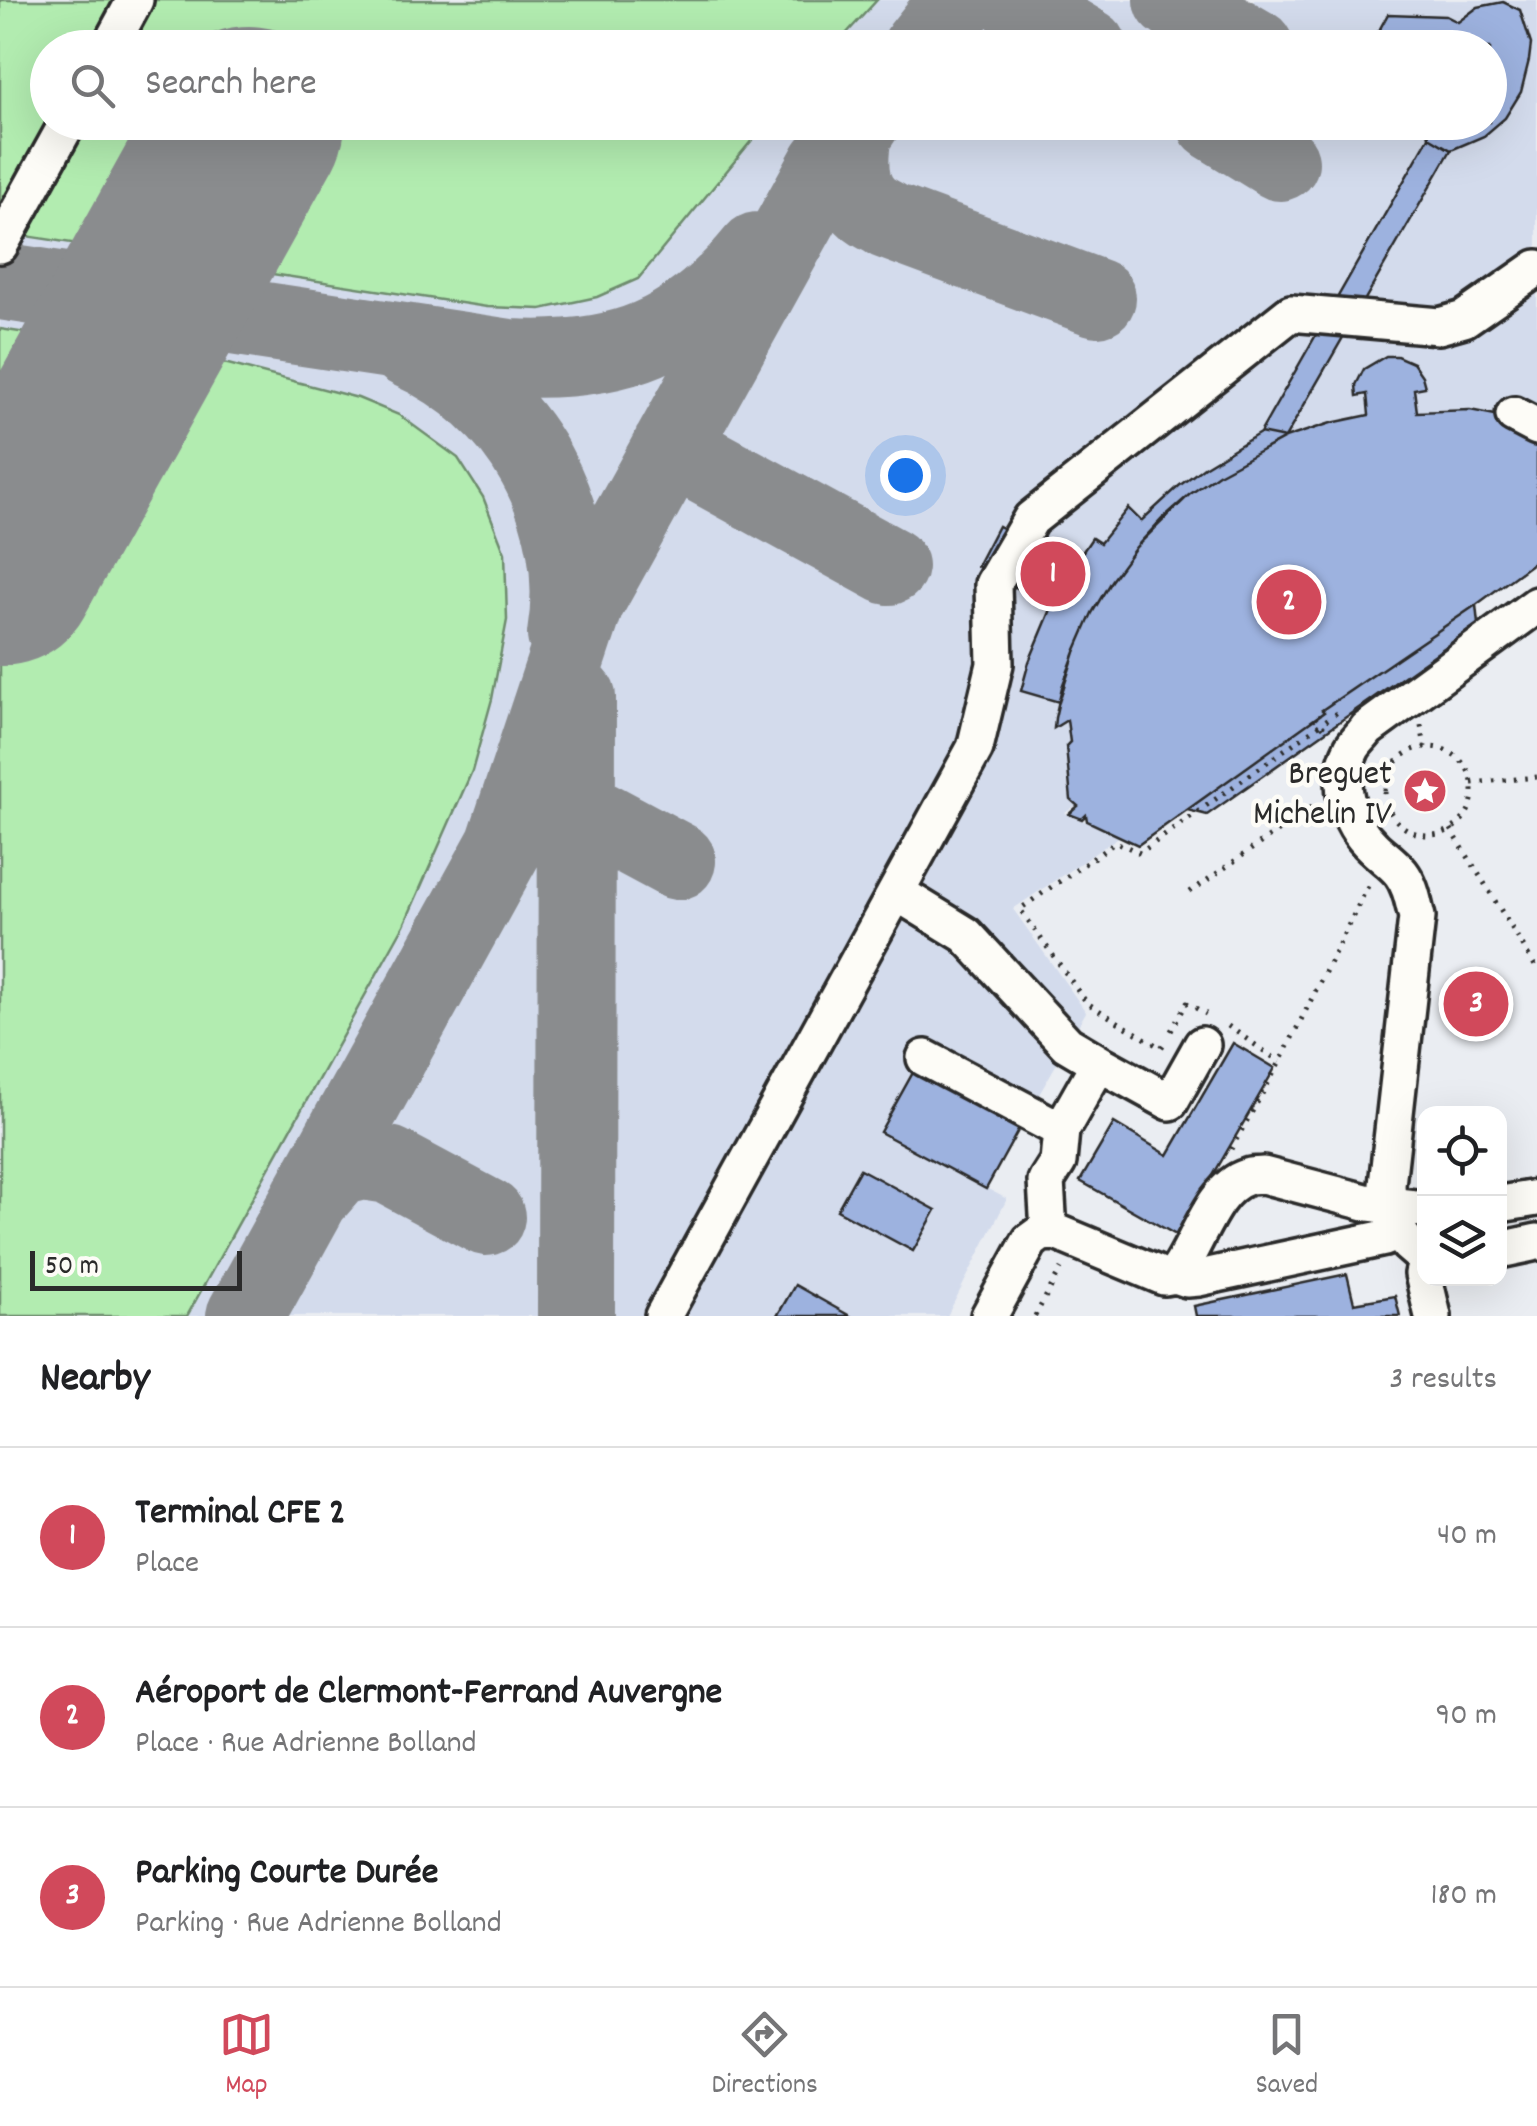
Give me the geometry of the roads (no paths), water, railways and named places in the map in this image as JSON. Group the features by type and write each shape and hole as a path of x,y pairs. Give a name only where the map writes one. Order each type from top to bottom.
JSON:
{"street":[{"path":"119,30 136,0"},
{"path":"0,245 58,140"},
{"path":"663,1316 975,748 995,664 993,584 1031,519 1291,314 1439,326 1464,319 1537,268"},
{"path":"1417,1252 1403,1213 1386,1185 1417,916 1410,887 1402,874 1355,826 1345,800 1345,776 1352,748 1367,730 1537,605"},
{"path":"896,892 966,936 1067,1044 1170,1102 1202,1045"},
{"path":"926,1058 1061,1130"},
{"path":"1057,1247 1046,1181 1058,1162 1061,1130 1099,1063"},
{"path":"1175,1275 1218,1198 1247,1177 1264,1176 1403,1213"},
{"path":"1507,1203 1537,1198"},
{"path":"1057,1247 1056,1232 1164,1278 1175,1275 1188,1280 1384,1238 1403,1213"},
{"path":"988,1316 1030,1242 1041,1233 1057,1247"},
{"path":"1507,1248 1537,1242"},
{"path":"1426,1286 1433,1316"}],"place":[{"name":"Terminal CFE 2","path":"1053,574"},
{"name":"Aéroport de Clermont-Ferrand Auvergne","path":"1289,602"},
{"name":"Breguet Michelin IV","path":"1425,791"},
{"name":"Parking Courte Durée","path":"1476,1004"}]}
